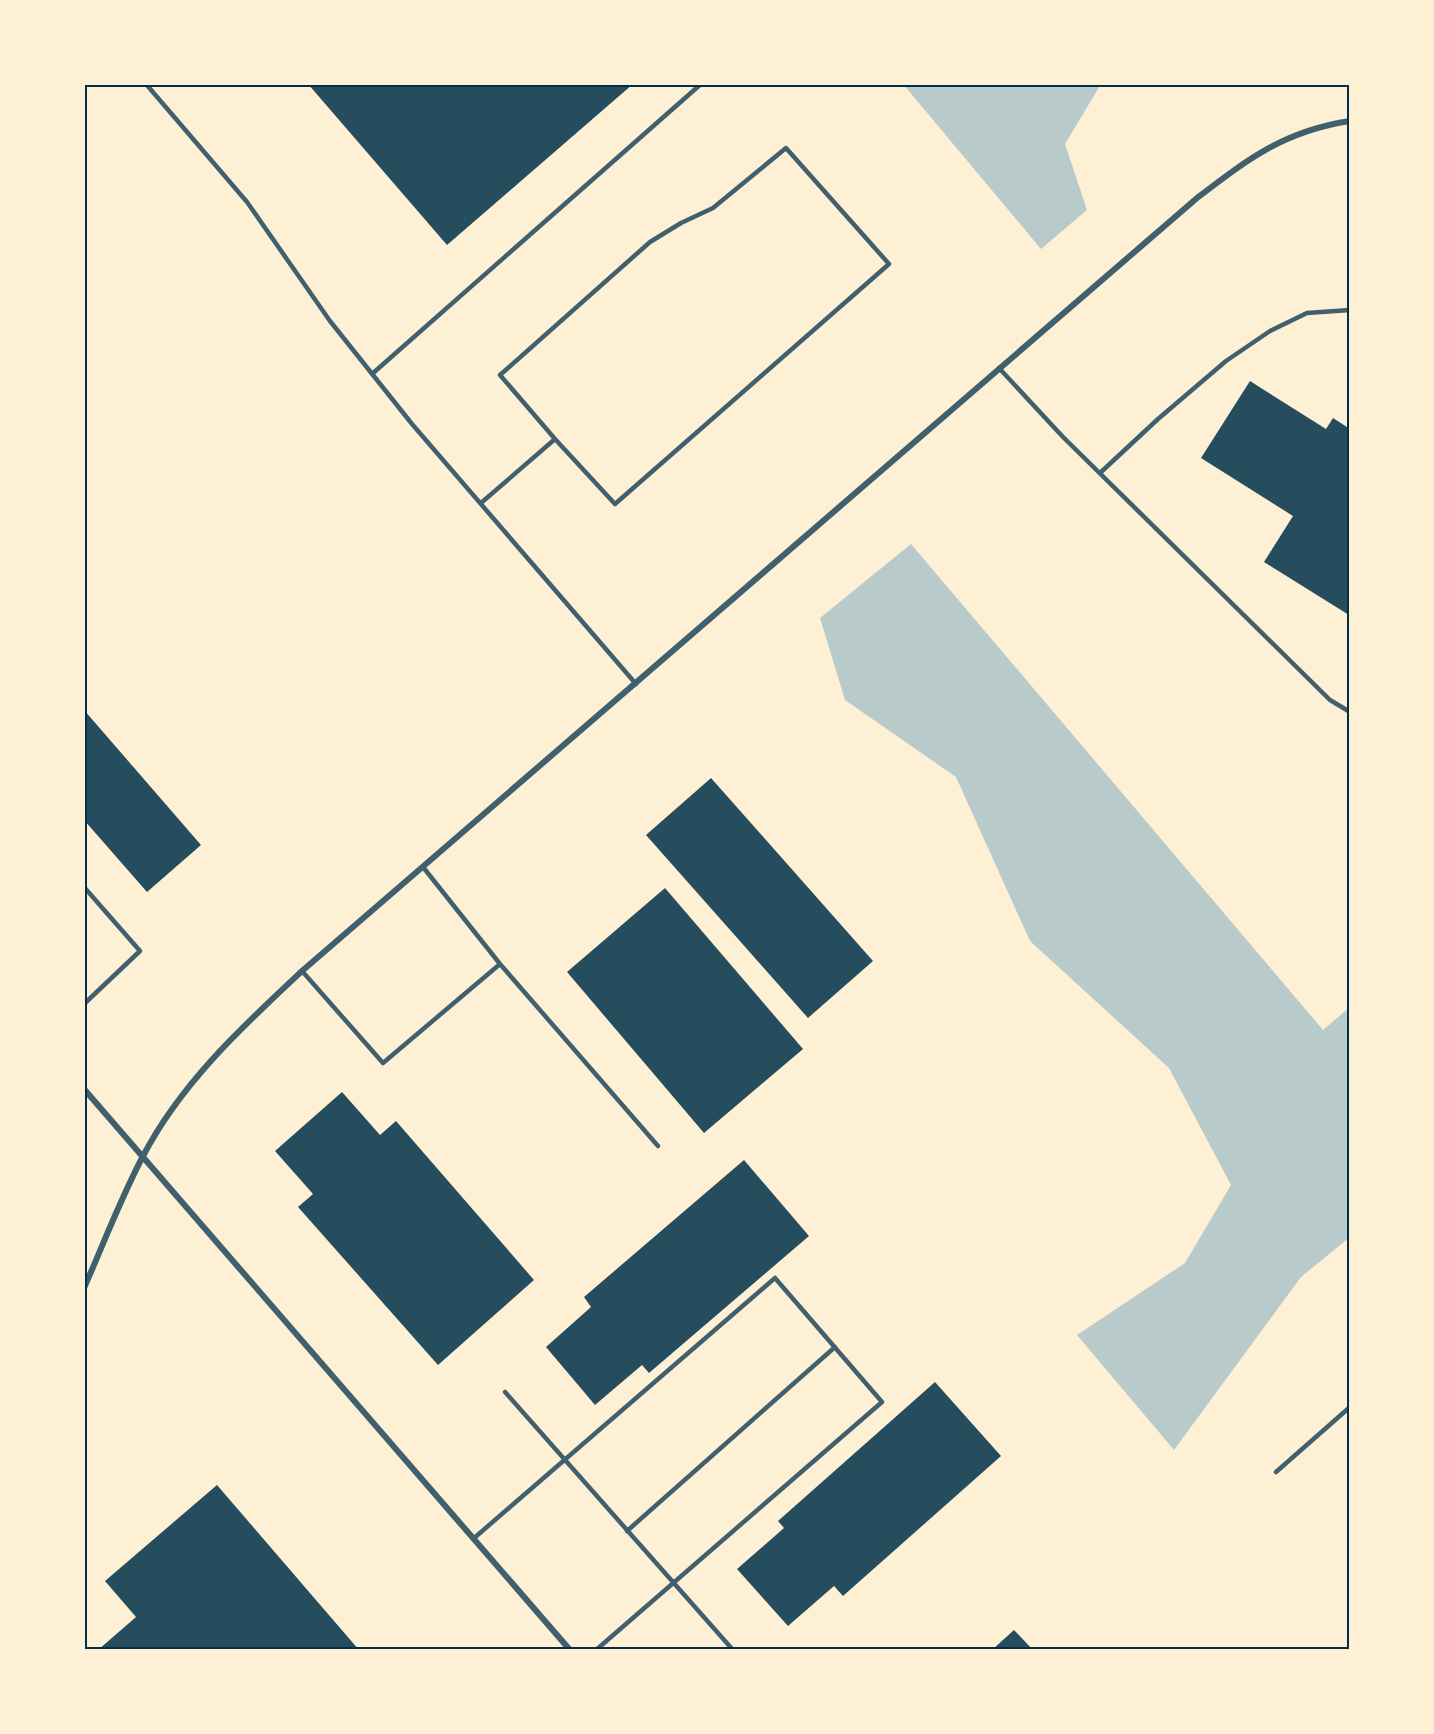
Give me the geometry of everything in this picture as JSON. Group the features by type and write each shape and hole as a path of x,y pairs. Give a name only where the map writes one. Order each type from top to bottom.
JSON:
{"street":[{"path":"84,1288 142,1157 178,1101 228,1040 302,970 1197,198 1256,153 1295,134 1350,121"},
{"path":"84,1089 570,1650"}],"lane":[{"path":"146,84 247,202 330,321 372,374 636,684"},
{"path":"372,374 701,84"},
{"path":"786,148 889,264 615,504 555,439 500,375 650,242 681,222 713,208 786,148"},
{"path":"1101,473 1209,375 1270,331 1307,313 1350,310"},
{"path":"999,368 1101,473 1330,700 1350,712"},
{"path":"481,503 555,439"},
{"path":"423,867 501,964 658,1146"},
{"path":"84,887 140,951 84,1004"},
{"path":"302,970 383,1063 501,964"},
{"path":"473,1539 775,1278 882,1402 596,1650"},
{"path":"627,1531 835,1347"},
{"path":"505,1392 733,1650"},
{"path":"1276,1472 1350,1407"}],"shaded area":[{"path":"903,84 1101,84 1065,144 1087,210 1041,249"},
{"path":"911,544 1323,1030 1350,1007 1350,1237 1301,1277 1174,1450 1077,1335 1185,1263 1231,1185 1169,1068 1030,941 956,777 845,700 820,618"}],"building":[{"path":"308,84 633,84 447,245"},
{"path":"1250,381 1326,429 1333,418 1350,429 1349,615 1264,562 1293,516 1201,458"},
{"path":"84,710 201,845 147,892 84,820"},
{"path":"711,778 873,961 808,1018 646,835"},
{"path":"665,888 803,1049 704,1133 567,972"},
{"path":"342,1092 380,1135 396,1121 534,1280 438,1365 298,1207 313,1194 275,1151"},
{"path":"744,1160 809,1236 649,1373 642,1365 595,1405 546,1347 591,1307 584,1297"},
{"path":"935,1382 1001,1456 843,1596 834,1586 788,1626 737,1569 784,1528 778,1521"},
{"path":"217,1485 359,1650 98,1650 136,1617 105,1581"},
{"path":"1014,1630 1033,1650 992,1650"}]}
